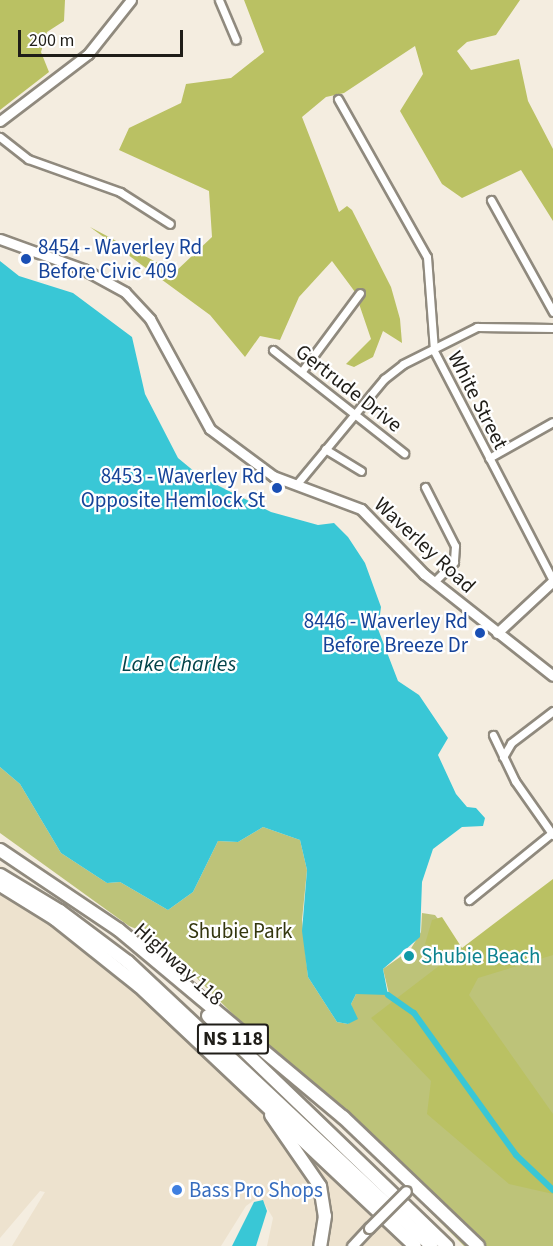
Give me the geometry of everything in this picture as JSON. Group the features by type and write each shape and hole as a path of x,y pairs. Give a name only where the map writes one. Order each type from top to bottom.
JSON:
{"highway":[{"path":"0,850 119,930 335,1110 409,1187 478,1246"},
{"name":"Highway 118","path":"0,855 69,897 146,959 447,1246"},
{"name":"Highway 118","path":"0,875 60,911 128,962 432,1246"},
{"path":"0,885 100,954 234,1073 415,1246"},
{"path":"234,1073 315,1173 325,1216 320,1246"}],"main road":[{"path":"0,121 88,54 131,0"},
{"name":"Waverley Road","path":"0,239 83,268 125,292 150,319 205,425 261,468 361,509 434,582 553,676"},
{"path":"497,633 553,581"},
{"path":"352,1245 409,1187"}],"street":[{"path":"219,0 236,40"},
{"name":"White Street","path":"338,99 427,256 434,351 553,581"},
{"path":"0,137 28,159 120,192 170,224"},
{"path":"491,200 553,312"},
{"path":"302,371 360,293"},
{"path":"296,484 392,370 434,351 477,327 553,328"},
{"name":"Gertrude Drive","path":"273,350 357,413 404,453"},
{"path":"489,458 553,422"},
{"path":"325,449 361,471"},
{"path":"425,487 456,552 454,562 434,582"},
{"path":"503,756 511,742 553,711"},
{"path":"469,900 553,834 503,756 493,735"}],"shaded area":[{"path":"0,865 63,904 434,1246 267,1246 273,1218 260,1196 246,1206 221,1246 12,1246 45,1192 40,1191 0,1238"}],"green space":[{"path":"0,0 65,0 64,21 47,32 41,52 49,72 0,110"},
{"path":"244,0 520,0 496,35 467,42 457,51 471,70 519,59 528,101 553,149 553,221 521,170 462,198 442,184 400,111 423,74 415,46 344,93 326,97 302,117 339,212 347,206 352,210 391,287 400,319 402,343 383,331 373,357 354,367 346,364 371,339 355,292 332,261 299,297 280,340 260,336 245,357 210,315 90,227 175,272 212,237 209,191 119,150 129,128 181,103 186,84 231,78 264,52"},
{"name":"Shubie Park","path":"0,767 20,784 61,853 107,883 120,882 168,910 193,892 218,841 238,842 263,827 300,840 307,870 302,920 308,977 337,1022 348,1024 354,1019 351,1004 356,994 389,994 383,969 410,950 421,932 422,913 435,915 463,951 553,883 553,1246 464,1246 156,937 129,926 0,833"},
{"path":"553,879 553,955 478,978 469,995 553,1114 553,1194 509,1184 427,1114 431,1081 371,1018 448,959 425,944 432,920 442,917 462,948"}],"water":[{"name":"Lake Charles","path":"0,261 19,276 73,293 132,337 145,394 178,458 201,477 271,512 318,525 334,523 348,537 365,563 381,607 378,629 398,681 419,695 448,738 438,755 456,794 467,807 476,808 485,818 483,826 462,827 433,849 422,882 420,937 383,969 388,995 356,994 351,1004 358,1019 348,1024 337,1022 308,977 302,931 307,870 300,840 263,827 238,842 218,841 193,892 168,910 120,882 107,883 61,853 20,784 0,767"},
{"path":"263,1200 267,1211 256,1246 232,1246 254,1202"}],"waterway":[{"path":"388,995 414,1013 516,1155 553,1190"}],"place":[{"name":"8454 - Waverley Rd Before Civic 409","path":"26,259"},
{"name":"8453 - Waverley Rd Opposite Hemlock St","path":"277,488"},
{"name":"8446 - Waverley Rd Before Breeze Dr","path":"480,633"},
{"name":"Shubie Beach","path":"409,956"},
{"name":"Bass Pro Shops","path":"177,1190"}]}
